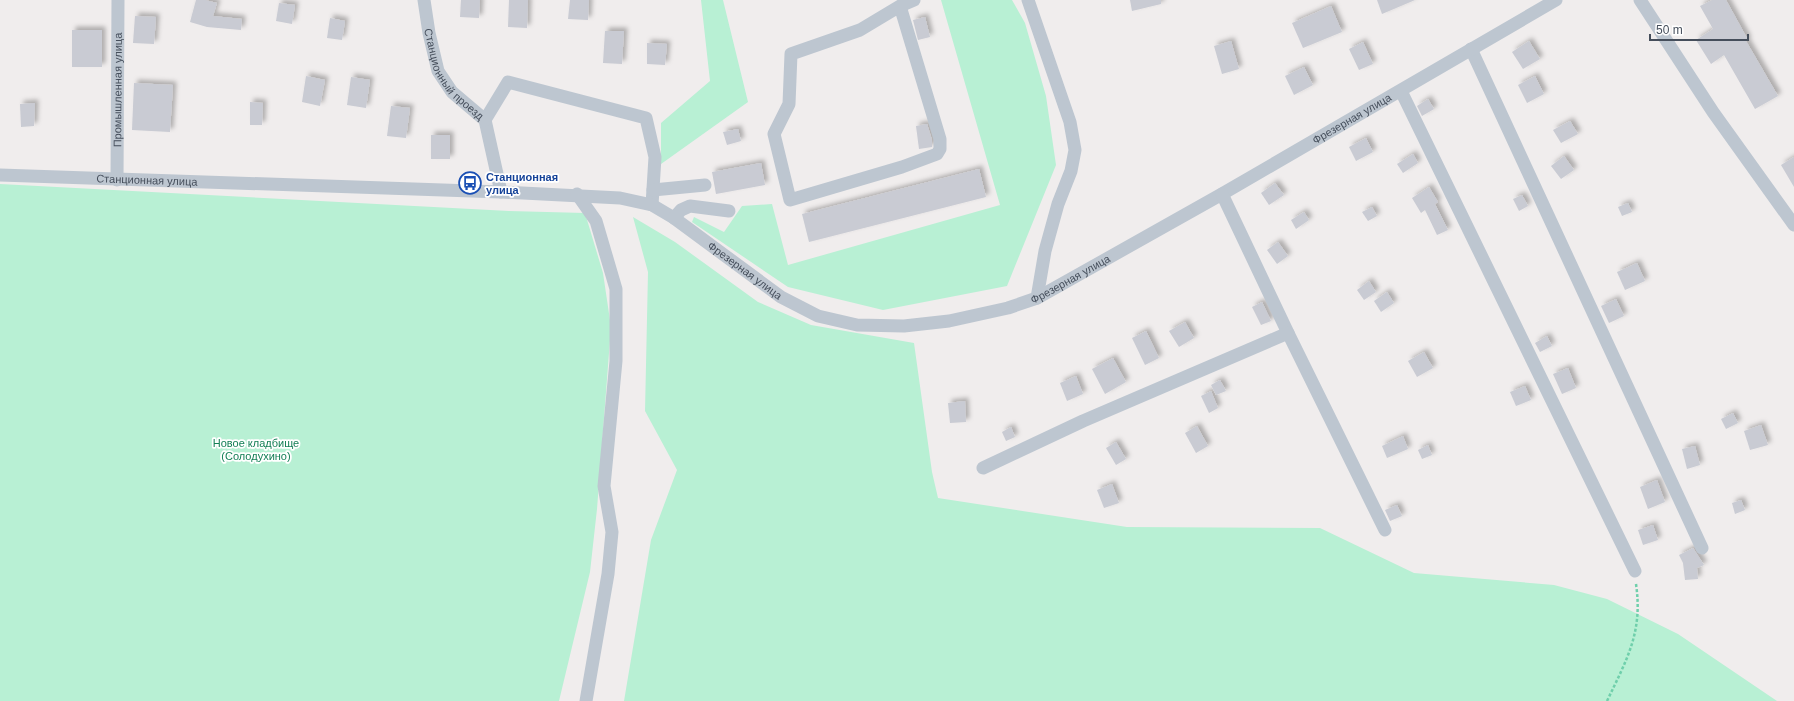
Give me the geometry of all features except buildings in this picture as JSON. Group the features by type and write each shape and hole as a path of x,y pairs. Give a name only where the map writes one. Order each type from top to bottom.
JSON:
{"street":[{"name":"Промышленная улица","path":"117,180 118,0"},
{"name":"Станционный проезд","path":"424,0 429,33 438,71 452,92 485,120 501,192"},
{"path":"900,6 940,139 940,149 937,154 902,167 816,194 790,200 774,134 790,104 791,54 860,30 900,6 914,0"},
{"path":"1028,0 1070,122 1075,150 1071,171 1058,204 1046,251 1037,298"},
{"name":"Фрезерная улица","path":"652,205 674,218 782,296 818,316 857,325 904,326 948,321 1008,308 1037,298 1222,194 1556,0"},
{"path":"1640,0 1713,112 1794,225"},
{"path":"1471,49 1702,548"},
{"path":"485,120 508,82 646,118 655,157 652,205"},
{"path":"1401,90 1635,571"},
{"name":"Станционная улица","path":"0,175 577,194 620,198 652,205"},
{"path":"653,190 705,185"},
{"path":"577,194 596,221 616,289 616,361 604,486 612,532 608,574 586,701"},
{"path":"1222,194 1288,333 1385,530"},
{"path":"674,218 681,210 690,206 729,211"},
{"path":"983,468 1083,421 1288,333"}],"path":[{"path":"1607,701 1626,662 1635,636 1639,614 1635,571"}],"green space":[{"path":"701,0 723,0 748,102 661,164 661,123 710,81"},
{"path":"941,0 1012,0 1025,23 1046,96 1056,165 1007,286 883,310 788,287 692,222 694,217 724,232 742,206 772,204 788,265 1000,205"},
{"name":"Новое кладбище (Солодухино)","path":"0,184 509,211 585,213 603,273 611,327 597,509 590,572 559,701 0,701"},
{"path":"633,217 675,242 758,302 811,325 914,343 932,472 938,498 1127,527 1320,528 1414,573 1554,585 1607,599 1678,634 1777,701 624,701 651,540 677,470 645,411 648,272"}],"place":[{"name":"Станционная улица","path":"470,183"}]}
